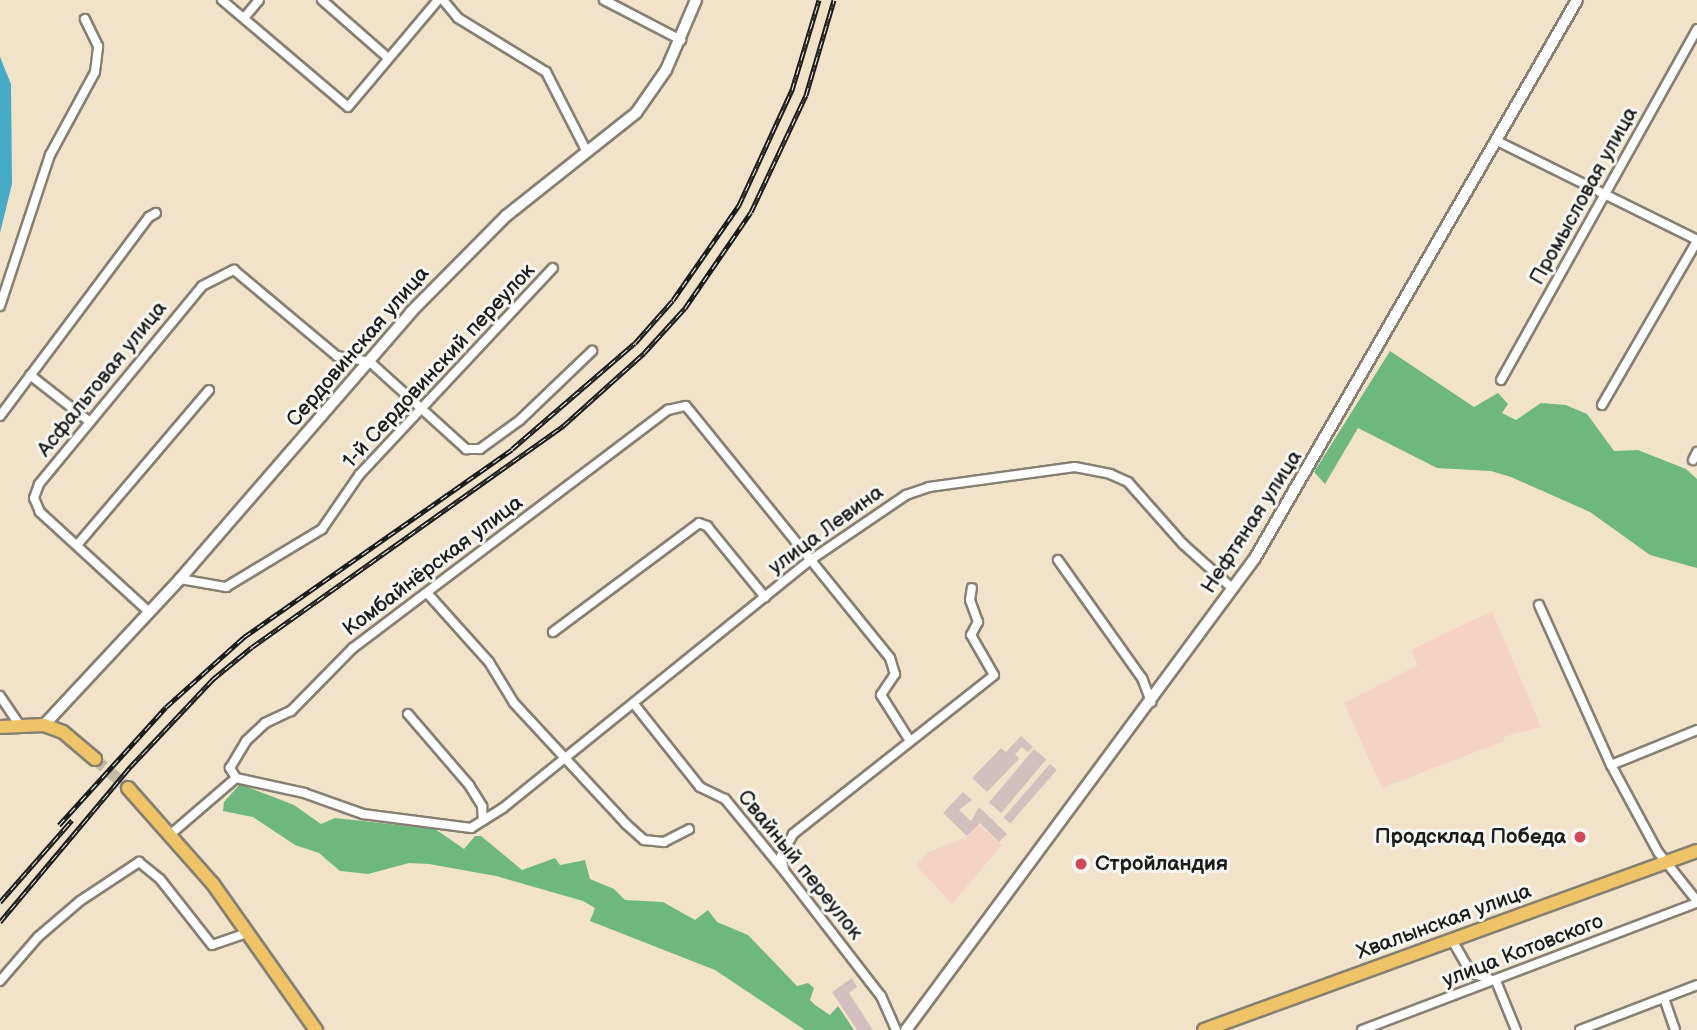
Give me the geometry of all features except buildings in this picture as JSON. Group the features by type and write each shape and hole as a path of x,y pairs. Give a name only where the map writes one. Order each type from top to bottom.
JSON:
{"main road":[{"path":"0,727 18,723 44,724 63,732 95,758"},
{"path":"128,788 172,833 316,1030"},
{"name":"Хвалынская улица","path":"1204,1030 1697,851"}],"street":[{"path":"222,0 348,107 387,57 441,0 458,18 546,72 587,152"},
{"path":"244,18 259,0"},
{"path":"322,0 387,57"},
{"path":"604,0 681,40"},
{"name":"Сердовинская улица","path":"44,724 180,579 370,362 506,216 636,113 681,40 696,0"},
{"name":"Нефтяная улица","path":"906,1030 1151,702 1287,510 1499,142 1577,0"},
{"path":"0,306 50,155 95,72 98,46 85,19"},
{"name":"Промысловая улица","path":"1501,380 1697,29"},
{"path":"1499,142 1607,193 1697,240 1602,405"},
{"path":"0,416 149,217 156,214"},
{"name":"1-й Сердовинский переулок","path":"180,579 226,587 322,529 360,474 553,268"},
{"name":"Асфальтовая улица","path":"78,544 40,512 34,498 39,484 202,286 234,270 337,356 370,362"},
{"path":"370,362 466,449 480,449 520,420 592,351"},
{"path":"30,374 90,422"},
{"path":"148,611 78,544 209,390"},
{"name":"Комбайнёрская улица","path":"236,778 230,768 246,741 265,723 291,711 337,661 668,410 686,406 812,559"},
{"name":"улица Левина","path":"236,778 304,793 363,814 471,828 634,704 812,559 906,495 929,487 1075,467 1128,482 1183,544 1233,589"},
{"path":"553,632 699,523 707,526 765,597"},
{"path":"812,559 890,658 895,674 881,695 910,741"},
{"path":"1058,560 1142,678 1151,702"},
{"path":"785,872 781,856 786,841 994,675 971,635 978,622 970,600 972,587"},
{"path":"428,594 489,662 514,703 644,840 664,842 689,829"},
{"path":"1539,606 1611,765 1658,852 1668,861 1697,902"},
{"path":"0,696 18,723"},
{"name":"Свайный переулок","path":"634,704 700,787 725,799 785,872 881,996 896,1030"},
{"path":"408,714 469,785 482,806 483,821"},
{"path":"1611,765 1697,730"},
{"path":"172,833 236,778"},
{"path":"0,981 38,937 80,901 139,862 160,879 212,945 247,933"},
{"name":"улица Котовского","path":"1362,1030 1697,902"},
{"path":"1452,940 1471,973 1496,981 1516,1030"},
{"path":"1580,1030 1596,1028 1697,985"},
{"path":"1664,998 1675,1030"}],"shaded area":[{"path":"1492,611 1541,727 1503,737 1504,741 1382,788 1344,703 1418,665 1411,650"},
{"path":"1021,736 1033,747 1028,752 1022,747 1015,754 1019,759 987,792 972,778 1001,748 1006,752"},
{"path":"1034,749 1046,759 1001,813 989,803"},
{"path":"1050,764 1057,770 1010,823 1003,818"},
{"path":"963,792 972,800 959,810 971,821 979,807 1007,834 999,842 980,823 967,836 943,813"},
{"path":"979,824 1002,845 952,904 916,865 929,852 967,837"},
{"path":"852,978 857,987 849,993 873,1030 857,1030 832,992"}],"green space":[{"path":"1390,351 1474,407 1498,393 1508,404 1502,413 1516,420 1541,403 1566,405 1587,414 1614,451 1638,450 1686,469 1697,479 1697,568 1650,555 1590,512 1511,477 1491,471 1437,468 1358,428 1325,484 1314,472"},
{"path":"240,784 294,805 321,824 335,818 435,829 464,849 475,836 481,836 522,870 555,858 560,865 585,860 590,879 614,889 625,900 663,902 695,920 708,910 717,922 748,935 797,986 808,983 814,988 810,1000 815,1005 830,1015 838,1006 854,1030 805,1030 715,970 590,921 595,908 583,901 496,876 429,864 409,863 368,874 340,871 319,853 295,845 253,817 223,811 224,802"}],"water":[{"path":"0,57 11,84 12,184 0,233"}],"tunnel":[{"path":"95,759 128,788"}],"railway":[{"path":"59,825 166,707 244,637 512,449 635,343 673,300 739,205 792,90 819,0"},
{"path":"0,922 131,766 213,679 252,647 563,426 644,353 685,308 751,212 806,95 834,0"},
{"path":"0,902 72,820"}],"place":[{"name":"Продсклад Победа","path":"1580,837"},
{"name":"Стройландия","path":"1081,864"}]}
